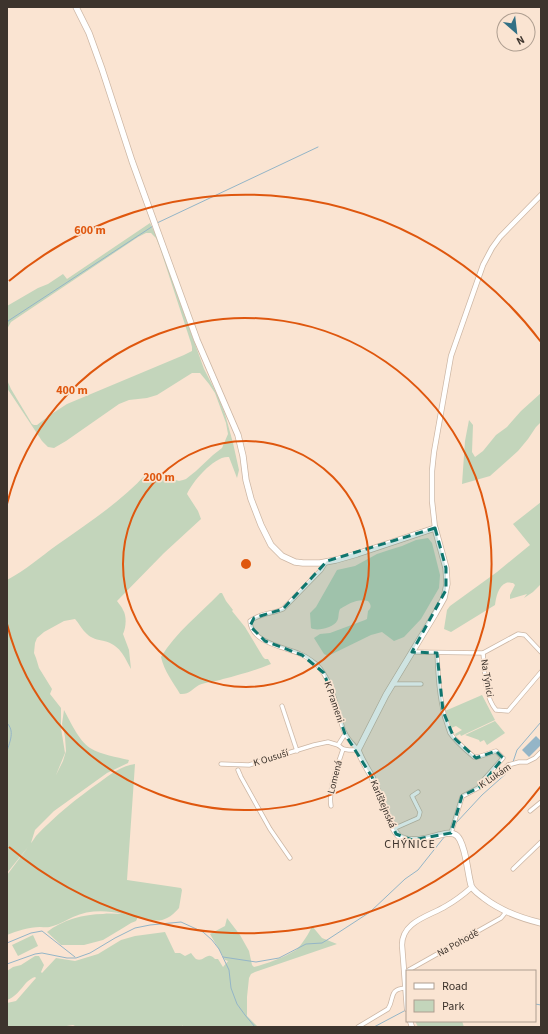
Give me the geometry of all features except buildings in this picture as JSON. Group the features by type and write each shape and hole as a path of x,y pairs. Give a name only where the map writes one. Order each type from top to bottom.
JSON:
{"main road":[{"path":"76,7 89,33 132,161 197,340 238,435 251,499 271,545 282,556 295,562 320,562 357,554 435,528 446,568 447,584 445,595 392,684 358,750"},
{"name":"Karlštejnská","path":"358,750 372,776 396,834 409,840 451,833"},
{"path":"451,833 457,836 462,844 472,888 489,902 506,912 541,923"}],"street":[{"path":"435,528 432,501 432,471 435,445 451,356 483,265 489,254 500,237 541,195"},
{"name":"K Prameni","path":"327,561 321,570 283,609 254,618 250,621 250,626 257,635 265,641 302,655 321,670 330,685 345,734"},
{"name":"Na Týnici","path":"412,652 483,653 518,634 525,635 541,652"},
{"path":"437,653 439,687 443,711 448,727 454,738 474,757 478,758 496,751 503,758 480,784 480,787"},
{"name":"Na Týnici","path":"483,653 487,693 496,710 508,711 541,672"},
{"path":"392,684 421,684"},
{"name":"K Ousuší","path":"282,706 297,751"},
{"path":"345,734 358,750 343,749 338,745 345,734"},
{"name":"K Ousuší","path":"222,764 249,765 314,745 328,742 338,745"},
{"name":"Lomená","path":"330,806 332,784 343,749"},
{"name":"K Lukám","path":"451,833 462,797 465,794 491,781 508,765 519,762 527,762 535,758 541,752"},
{"path":"238,770 270,829 290,858"},
{"path":"393,829 418,818 420,812 412,796 418,792"},
{"path":"530,811 541,802"},
{"path":"513,869 541,842"},
{"path":"358,1027 388,1009 394,992 398,989 406,988 406,972 402,942 406,930 415,922 446,906 472,888"},
{"name":"Na Pohodě","path":"410,970 501,918 506,912"}],"highlighted area":[{"path":"435,528 446,568 446,590 412,652 437,653 443,711 454,738 476,758 496,751 503,758 480,787 462,796 451,833 412,840 396,834 372,777 345,734 324,673 302,655 265,641 250,626 254,618 283,609 327,561"}],"green space":[{"path":"150,223 156,235 204,369 218,396 225,414 239,470 237,478 229,457 217,460 199,476 187,494 198,511 201,519 164,553 117,601 122,608 126,619 123,634 129,650 131,669 124,655 118,648 89,635 75,619 64,621 44,632 37,638 35,643 34,653 39,668 52,689 50,694 61,708 61,728 65,753 56,775 66,751 62,724 64,710 82,741 86,745 104,754 129,760 128,763 107,773 54,811 35,830 31,843 51,821 83,794 116,771 135,764 127,880 181,888 182,890 179,908 165,919 155,921 138,917 136,921 103,940 84,945 61,945 47,932 59,924 74,918 88,915 122,914 103,911 85,913 51,927 27,928 7,935 7,875 28,847 7,873 7,580 27,568 104,512 126,494 146,474 154,474 179,481 186,479 222,448 228,434 226,423 215,393 200,373 192,373 157,395 129,400 119,404 54,448 48,447 42,441 7,388 7,380 32,424 37,425 67,404 192,351 191,343 160,248 156,238 151,233 146,233 138,237 11,322 7,329 7,306 38,288 48,284 63,274 67,279"},
{"path":"541,393 541,422 518,451 490,476 462,484 465,441 469,420 473,425 472,452 475,457 483,451 496,435 507,427 521,411"},
{"path":"541,502 541,584 524,598 527,594 510,599 510,595 515,585 513,583 506,583 499,589 495,605 451,632 444,629 447,610 450,606 497,572 530,545 513,524"},
{"path":"428,538 432,543 440,575 439,588 421,619 404,637 394,641 382,632 371,635 328,656 324,654 314,638 320,634 330,633 367,619 368,611 371,607 368,601 361,600 353,602 340,609 338,620 333,625 321,629 311,628 310,613 316,607 337,570 355,566 377,554 416,540"},
{"path":"220,593 222,593 233,610 232,611 245,627 263,657 268,659 271,664 217,681 202,684 188,693 180,694 166,672 161,657 181,631"},
{"path":"482,695 495,720 461,736 460,734 456,736 455,734 462,730 456,726 451,728 445,711"},
{"path":"495,721 505,733 487,745 484,740 480,742 479,740 465,735"},
{"path":"227,918 240,935 249,951 252,965 254,967 275,960 296,950 305,939 312,926 322,938 337,944 251,974 249,978 247,997 247,1016 258,1027 183,1027 183,1025 182,1027 64,1027 75,1026 73,1025 60,1027 7,1027 7,1003 16,1001 36,978 31,979 16,995 7,1000 7,971 13,967 21,965 35,956 39,956 44,965 41,972 42,973 56,958 75,961 98,954 121,940 135,936 165,932 175,953 180,953 185,956 191,953 196,959 199,960 210,956 218,959 223,967 228,961 225,960 210,934 225,926"},
{"path":"33,935 38,946 18,956 12,945"},
{"path":"416,1022 462,1022 464,1027 418,1027"}],"water":[{"path":"536,736 541,741 541,745 529,757 522,750"}],"waterway":[{"path":"157,223 318,147"},
{"path":"7,323 153,226"},
{"path":"513,762 517,750 541,722"},
{"path":"7,723 11,729 7,751"},
{"path":"456,823 482,795 509,771 512,765"},
{"path":"223,957 256,962 279,958 306,944 322,943 370,912 405,879 418,870 445,836"},
{"path":"7,964 42,953 67,958 76,958 90,953 135,928 181,922 203,932 219,949 229,970 231,988 237,1004 255,1027"},
{"path":"7,943 31,933 42,931 75,957"},
{"path":"536,1004 541,1005"},
{"path":"374,1027 406,1010"}],"district":[{"name":"CHÝNICE","path":"410,844"}]}
